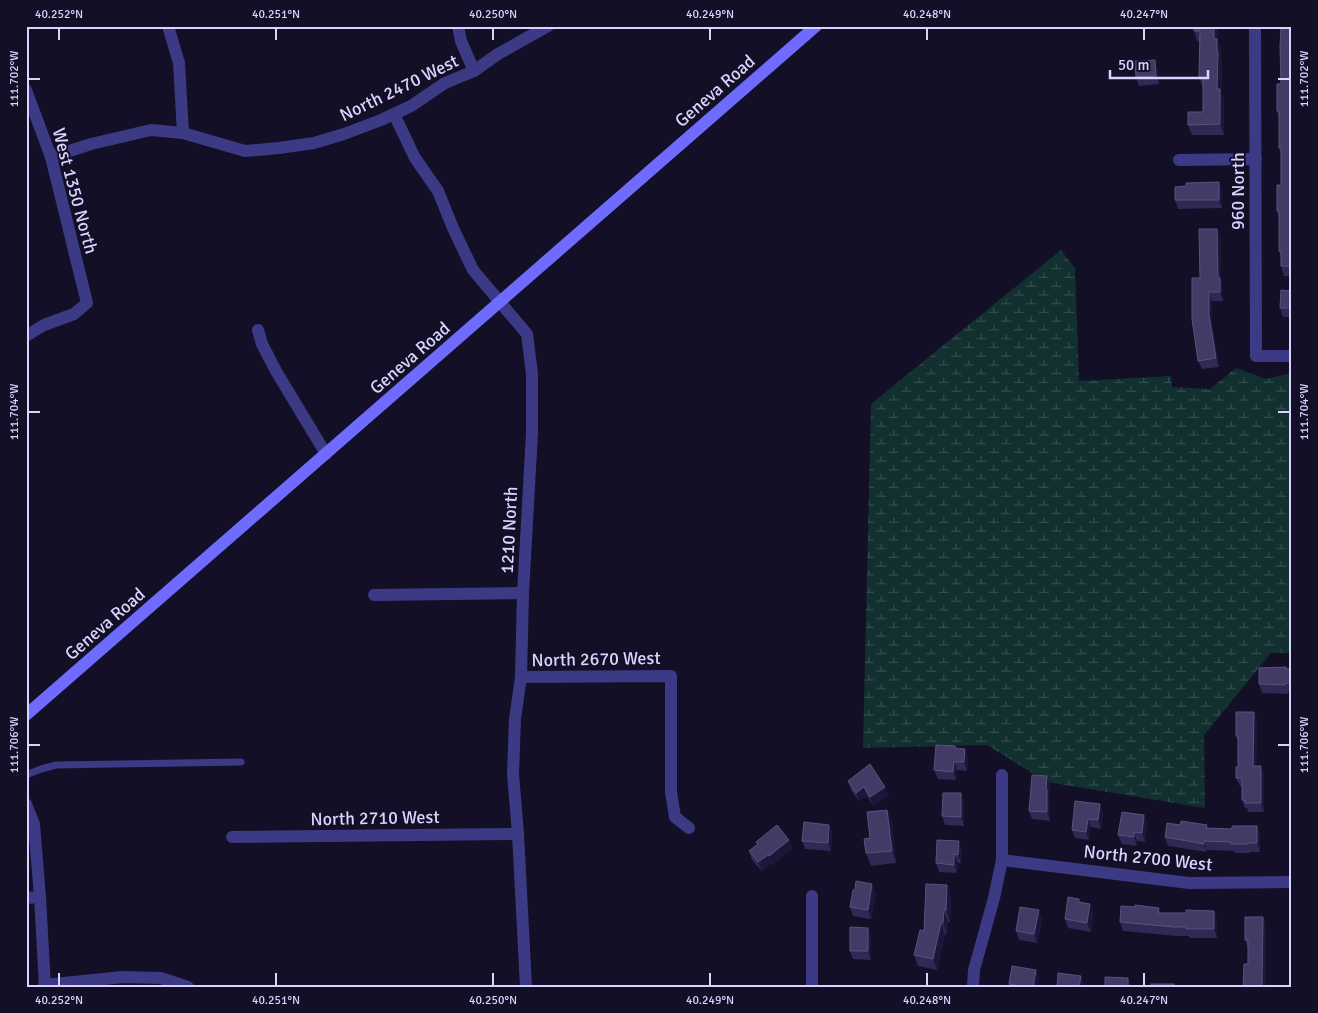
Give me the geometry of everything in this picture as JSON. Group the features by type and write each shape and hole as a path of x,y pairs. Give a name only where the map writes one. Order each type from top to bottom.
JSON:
{"main road":[{"name":"Geneva Road","path":"26,715 816,26"}],"street":[{"path":"168,26 179,63 183,133"},
{"path":"458,26 461,41 474,72"},
{"name":"North 2470 West","path":"51,157 91,144 150,130 183,133 244,151 314,143 344,134 411,106 445,83 474,72 498,54 548,26"},
{"name":"960 North","path":"1255,26 1256,356 1292,356"},
{"name":"West 1350 North","path":"26,90 51,157 86,303 74,314 44,326 26,336"},
{"name":"1210 North","path":"394,114 415,158 438,191 473,270 527,334 532,374 532,433 523,593 521,677 514,720 513,774 526,987"},
{"path":"1179,160 1256,159"},
{"path":"258,330 262,344 276,370 326,454"},
{"path":"374,595 523,593"},
{"name":"North 2670 West","path":"521,677 672,676 671,792 675,817 690,828"},
{"path":"973,987 974,970 994,898 1002,860 1002,775"},
{"path":"26,804 34,824 44,986 123,977 161,978 188,987"},
{"name":"North 2710 West","path":"232,837 518,834"},
{"name":"North 2700 West","path":"1002,860 1189,884 1292,882"},
{"path":"812,896 812,987"},
{"path":"26,898 40,897"}],"lane":[{"path":"26,775 56,765 241,762"}],"green space":[{"path":"1061,250 1075,268 1079,381 1171,376 1172,387 1210,389 1236,368 1266,379 1292,373 1292,653 1271,653 1204,735 1205,808 1047,782 987,745 863,748 871,404"}],"building":[{"path":"1194,26 1214,26 1214,39 1217,39 1218,52 1217,89 1220,89 1220,124 1188,125 1188,112 1203,112 1203,77 1199,77 1200,31 1194,31"},
{"path":"1281,26 1292,26 1292,266 1281,266 1279,211 1277,211 1277,185 1281,185 1277,84 1281,84"},
{"path":"1155,60 1156,76 1136,77 1135,61"},
{"path":"1219,182 1219,200 1175,200 1175,187 1186,186 1186,183"},
{"path":"1199,229 1217,229 1220,292 1209,292 1209,315 1216,358 1198,361 1192,319 1192,278 1200,278"},
{"path":"1281,290 1292,291 1292,308 1280,308"},
{"path":"1286,667 1286,669 1292,669 1292,683 1285,683 1285,685 1259,684 1259,668"},
{"path":"1236,712 1254,712 1253,766 1261,766 1261,803 1245,803 1245,800 1242,800 1242,778 1236,778 1238,736 1236,736"},
{"path":"936,745 955,746 955,748 965,749 964,762 954,762 953,772 934,770"},
{"path":"870,764 885,787 870,797 864,787 856,793 848,781"},
{"path":"1032,775 1047,776 1047,812 1029,811"},
{"path":"943,793 961,793 961,817 942,816"},
{"path":"1075,801 1100,804 1098,820 1088,819 1086,832 1072,830"},
{"path":"887,810 892,851 866,853 864,839 870,838 867,812"},
{"path":"1122,812 1144,815 1142,833 1134,832 1134,837 1118,835"},
{"path":"1181,821 1207,825 1206,828 1232,829 1232,826 1257,826 1257,843 1231,844 1231,842 1204,841 1204,844 1165,837 1167,823 1180,825"},
{"path":"804,822 829,825 828,843 802,841"},
{"path":"777,825 789,840 758,862 749,851 758,844 756,842"},
{"path":"937,840 959,841 958,855 954,854 954,865 936,863"},
{"path":"856,881 872,884 868,910 850,907"},
{"path":"926,884 947,885 946,910 944,910 943,923 941,923 933,959 914,955 920,930 924,931"},
{"path":"1068,897 1090,904 1087,923 1065,919"},
{"path":"1135,905 1159,908 1158,913 1186,913 1186,910 1214,911 1214,929 1186,929 1186,927 1120,922 1121,906 1135,907"},
{"path":"1020,907 1039,910 1034,934 1016,931"},
{"path":"1245,917 1263,917 1262,987 1243,987 1244,964 1248,964 1248,940 1245,940"},
{"path":"850,927 868,928 868,951 850,951"},
{"path":"1012,966 1036,970 1033,987 1009,984"},
{"path":"1058,973 1081,976 1079,987 1057,987"},
{"path":"1105,977 1128,978 1128,987 1105,987"},
{"path":"1151,984 1174,984 1174,987 1151,987"}]}
